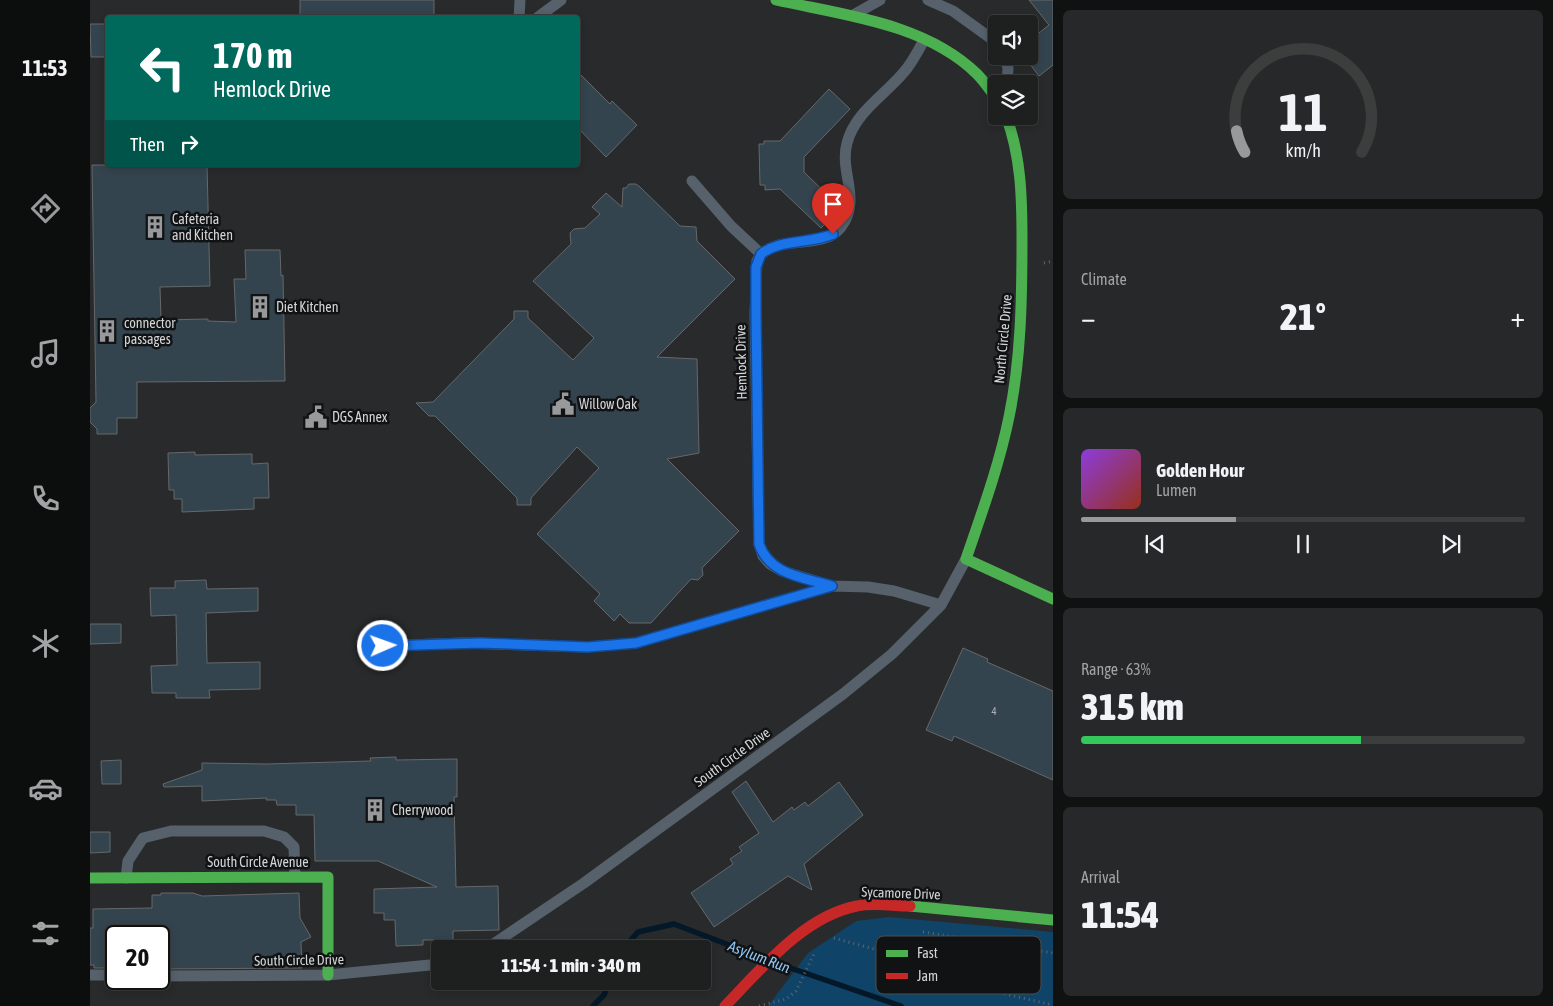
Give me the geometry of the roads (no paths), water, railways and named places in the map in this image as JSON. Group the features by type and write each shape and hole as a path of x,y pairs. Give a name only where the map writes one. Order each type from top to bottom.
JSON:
{"street":[{"path":"776,0 900,31 924,40 968,66 981,77 988,87"},
{"name":"North Circle Drive","path":"966,559 1006,430 1020,339 1023,257 1020,168 1009,125"},
{"path":"966,559 1053,599"},
{"name":"South Circle Avenue","path":"90,878 328,877 328,975"},
{"name":"Sycamore Drive","path":"725,1006 777,952 823,918 859,905 930,907 1053,920"}],"lane":[{"path":"519,15 520,0"},
{"path":"542,15 561,0"},
{"path":"849,18 880,0"},
{"path":"928,0 960,16 988,36"},
{"path":"692,181 731,226 761,254 777,246 819,240 839,229 851,208 845,161 850,135 868,108 904,73 924,40"},
{"name":"Hemlock Drive","path":"761,254 756,267 756,313 759,544 763,556 770,564 782,571 832,586 868,587 894,591 941,605"},
{"name":"South Circle Drive","path":"499,940 576,888 843,694 892,654 941,605 966,559"},
{"path":"383,646 480,643 588,647 636,643 832,586"},
{"path":"126,878 128,861 143,838 171,831 264,831 284,837 294,847 295,877"},
{"name":"South Circle Drive","path":"170,976 328,975 431,965"},
{"path":"90,975 105,976"}],"waterway":[{"name":"Asylum Run","path":"631,940 638,932 674,924 763,958"},
{"name":"Asylum Run","path":"776,963 901,1006"},
{"name":"Asylum Run","path":"593,1006 604,995 606,990"}],"place":[{"name":"Cafeteria and Kitchen","path":"155,227"},
{"name":"Diet Kitchen","path":"260,307"},
{"name":"connector passages","path":"107,331"},
{"name":"Willow Oak","path":"563,404"},
{"name":"DGS Annex","path":"316,417"},
{"name":"Cherrywood","path":"375,810"}]}
